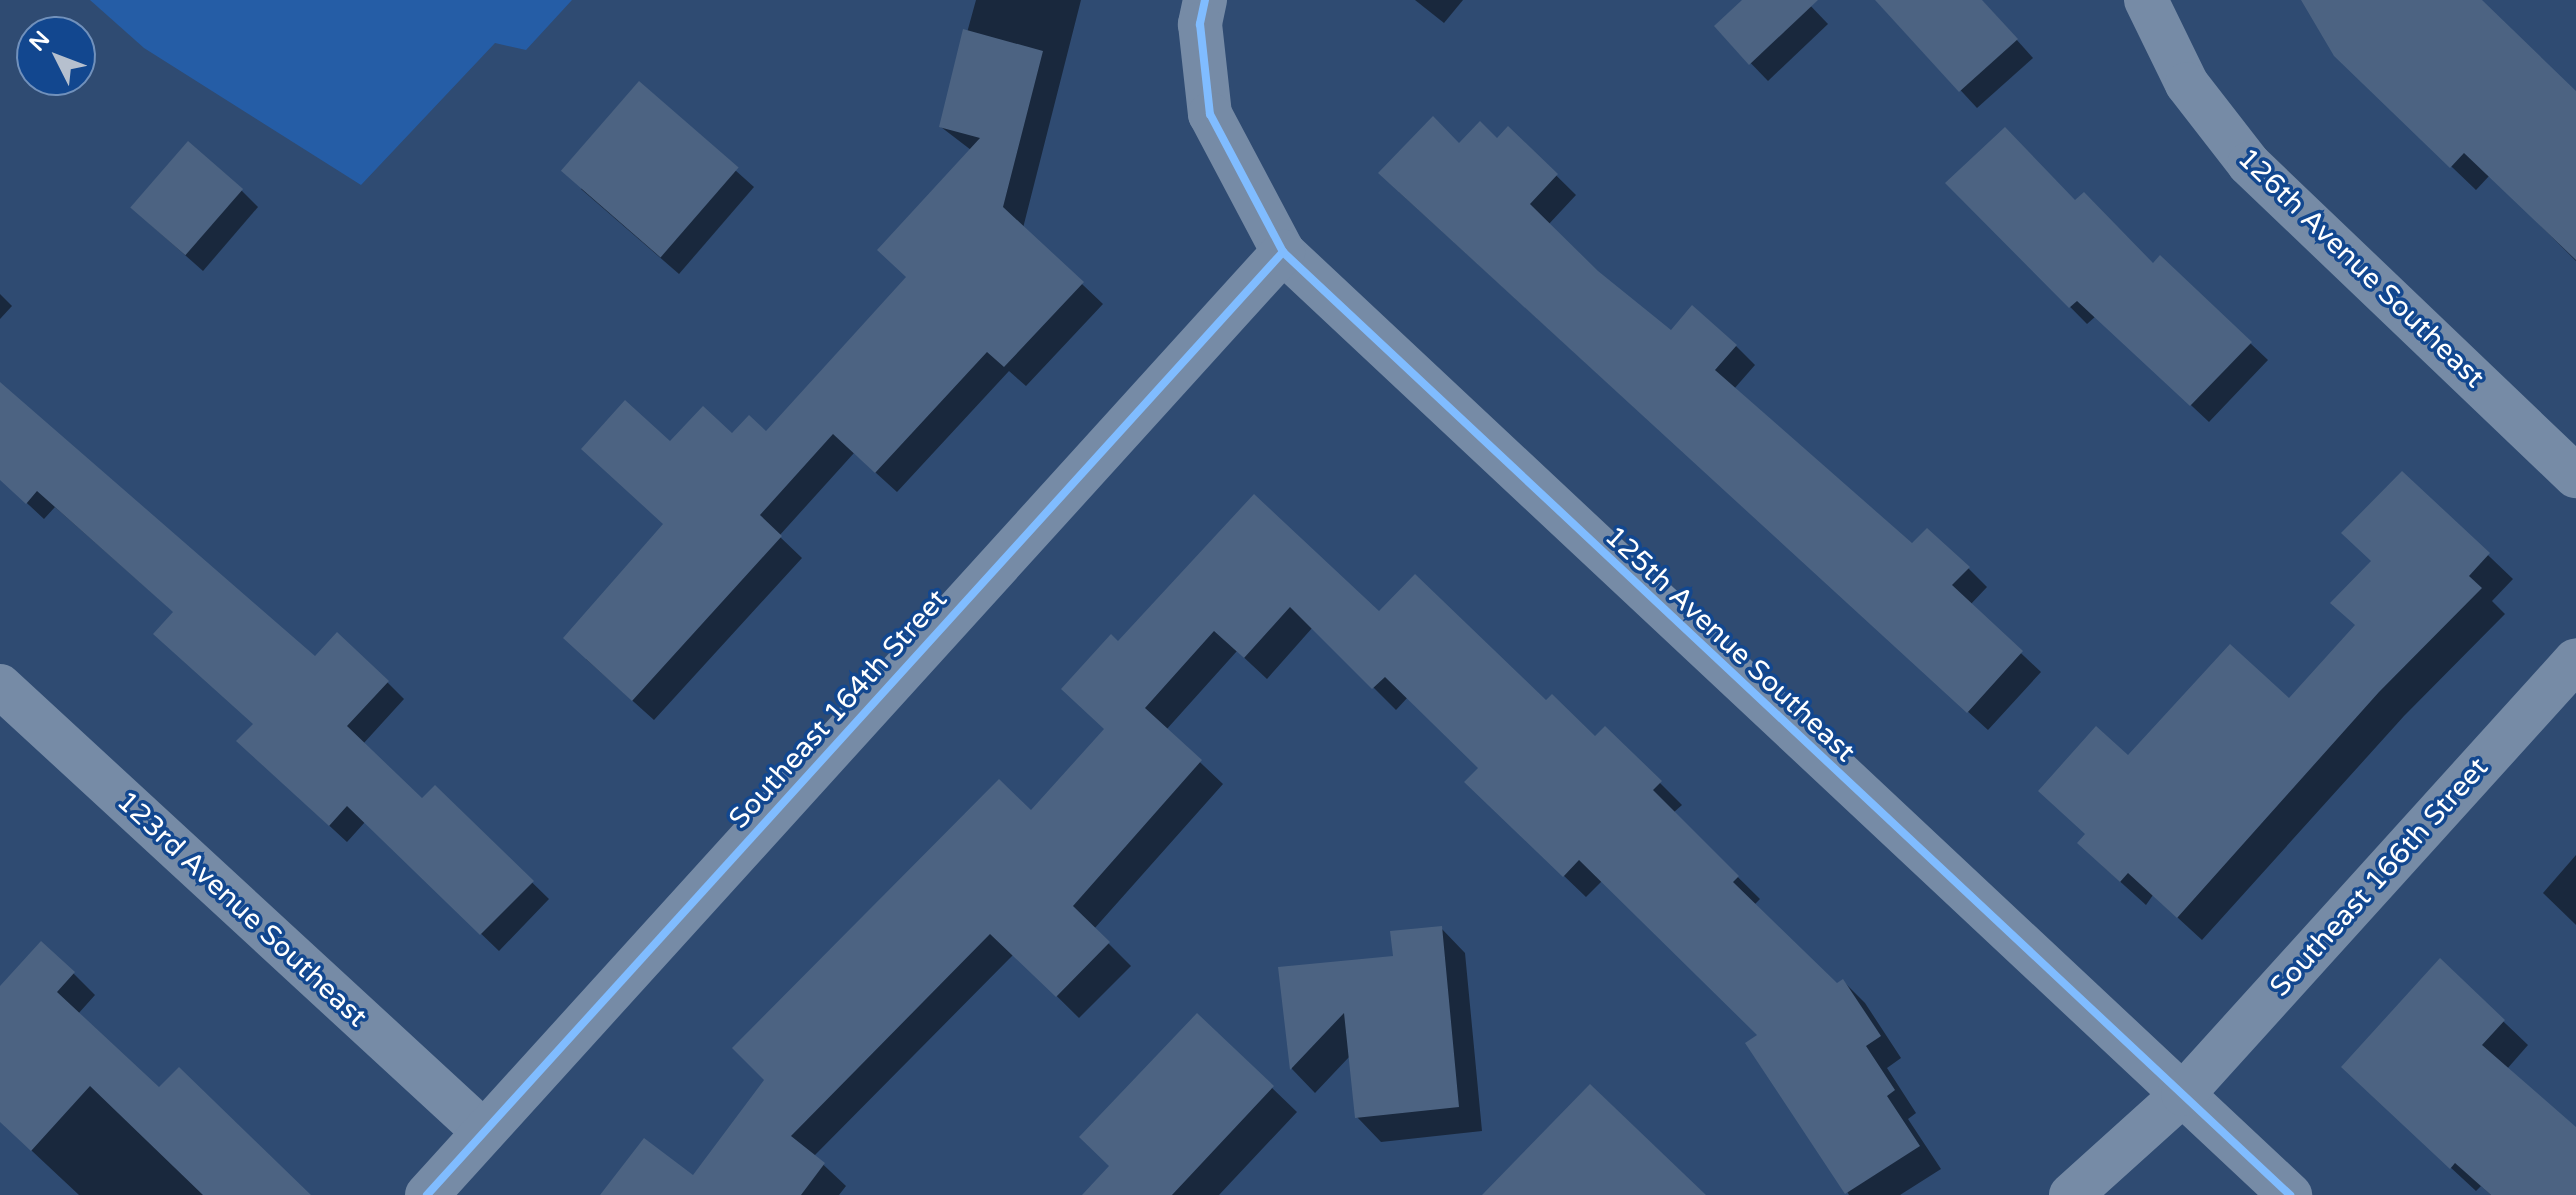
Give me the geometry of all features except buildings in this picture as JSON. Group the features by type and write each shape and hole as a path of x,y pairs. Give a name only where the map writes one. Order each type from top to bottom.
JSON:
{"street":[{"name":"125th Avenue Southeast","path":"1205,0 1200,24 1210,114 1283,252 2290,1195"},
{"name":"126th Avenue Southeast","path":"2146,0 2187,84 2249,164 2576,476"},
{"name":"Southeast 164th Street","path":"427,1195 1283,252"},
{"name":"Southeast 166th Street","path":"2071,1195 2183,1094 2576,660"},
{"name":"123rd Avenue Southeast","path":"0,686 484,1132"}],"shaded area":[{"path":"90,0 572,0 526,50 495,43 361,185 144,48"}],"cycle path":[{"path":"1205,0 1200,24 1210,114 1283,252 2290,1195"},
{"path":"427,1195 1283,252"}]}
